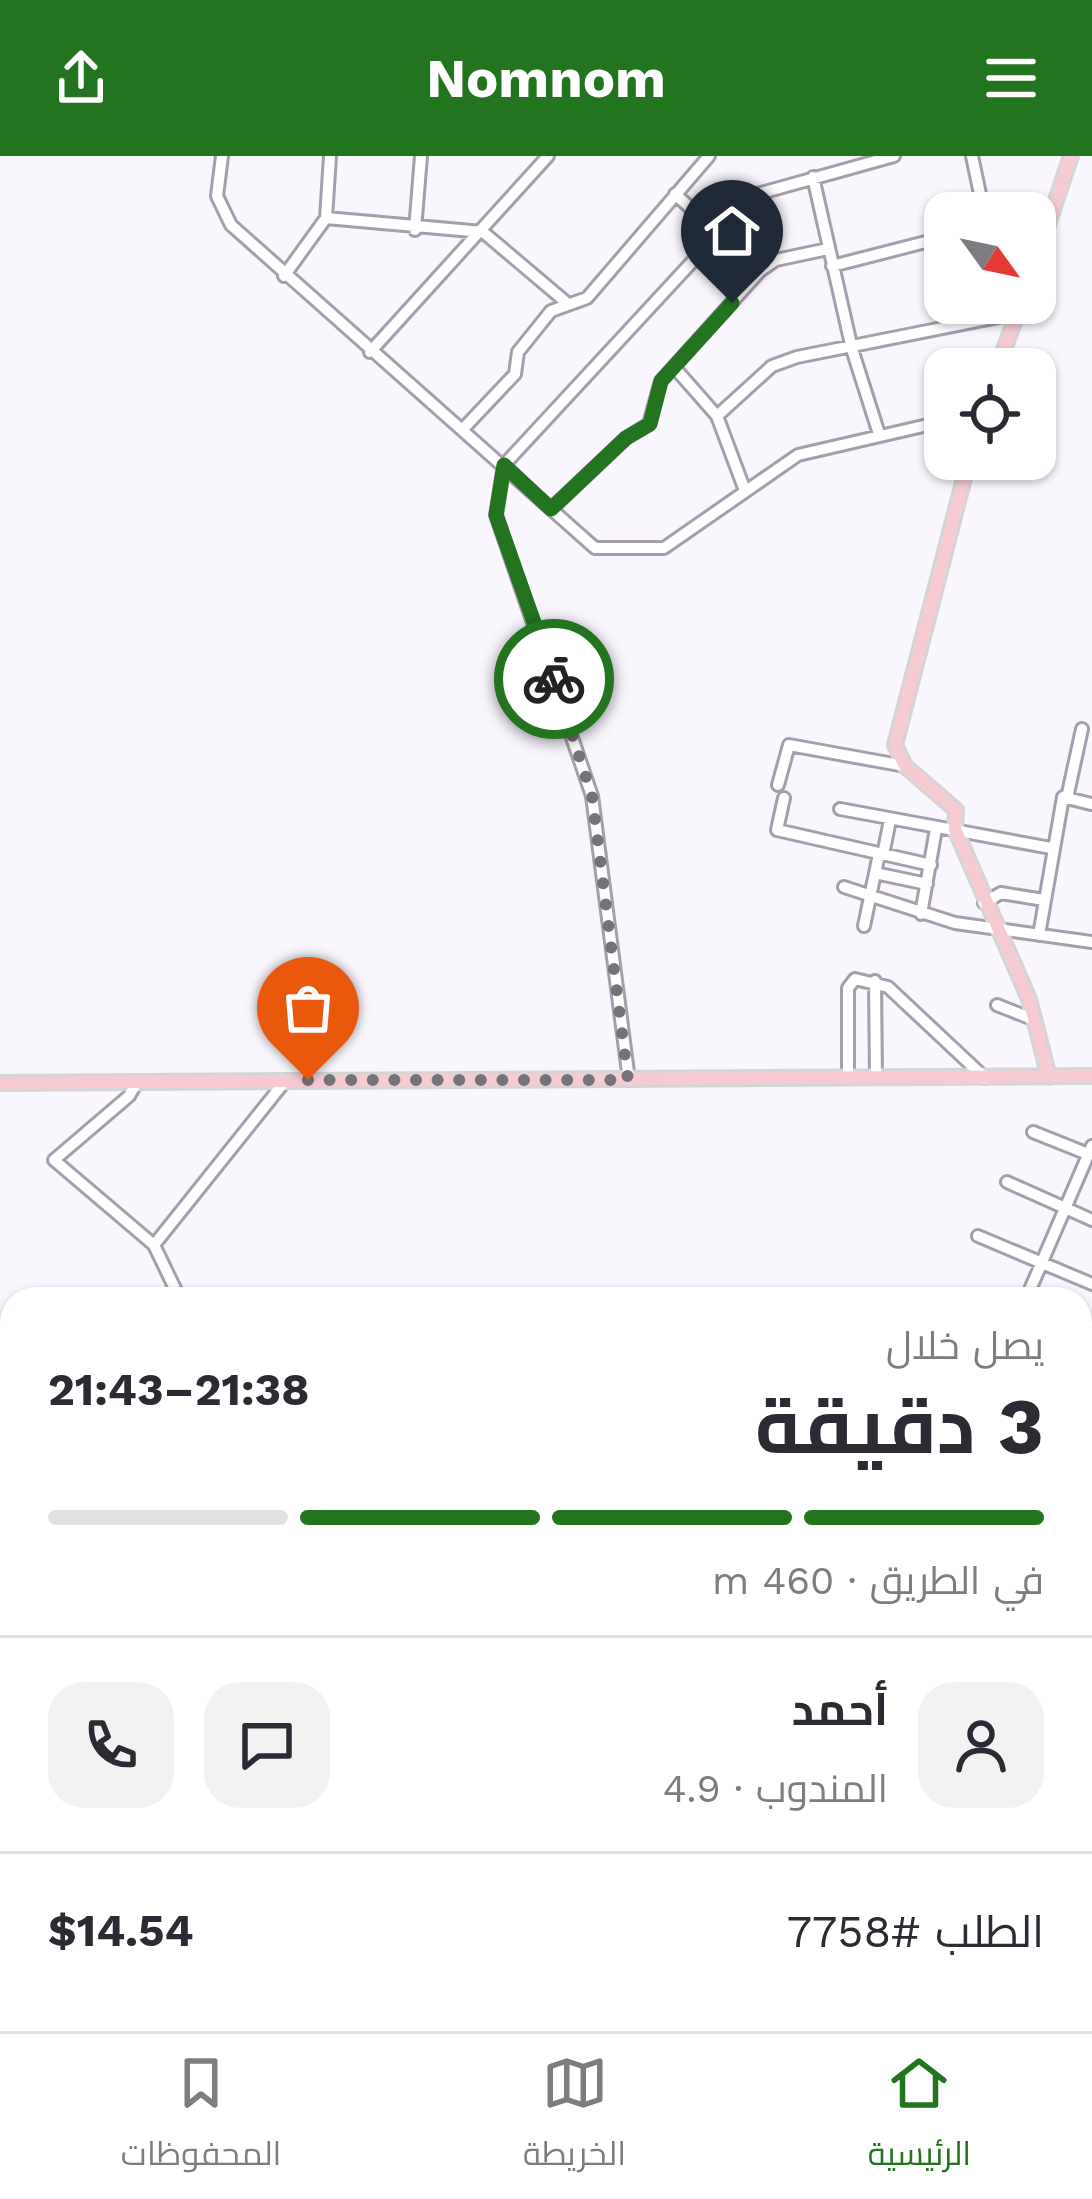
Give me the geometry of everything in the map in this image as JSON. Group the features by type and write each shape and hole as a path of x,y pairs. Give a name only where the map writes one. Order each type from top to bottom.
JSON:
{"main road":[{"path":"1056,202 1072,156"},
{"path":"964,480 895,745 904,766 956,809 955,830 1035,1020 1049,1077"},
{"path":"0,1083 1092,1076"}],"street":[{"path":"223,156 219,207 284,276 596,548 659,549 798,455 924,425"},
{"path":"284,276 326,218 330,156"},
{"path":"415,230 421,156"},
{"path":"370,352 548,156"},
{"path":"464,429 515,374 518,352 562,302 587,298 709,156"},
{"path":"628,1080 592,796 496,515 504,465 754,195 894,156"},
{"path":"972,156 980,192"},
{"path":"813,177 852,349 879,434"},
{"path":"675,194 717,232"},
{"path":"326,218 415,230 483,232 562,302"},
{"path":"832,266 924,242"},
{"path":"551,509 626,438 650,424 661,381 769,263 828,249"},
{"path":"717,416 772,366 954,324"},
{"path":"674,367 717,416 744,488"},
{"path":"1039,935 1051,848 1082,729"},
{"path":"778,785 789,745 904,766"},
{"path":"784,798 777,830 931,865"},
{"path":"1067,798 1091,803"},
{"path":"840,809 1051,848"},
{"path":"865,926 890,820"},
{"path":"921,914 936,829"},
{"path":"875,873 927,884"},
{"path":"844,886 921,914 995,930 1092,942"},
{"path":"984,904 1001,893 1044,900"},
{"path":"848,1078 848,988 855,980 875,981 907,1001 986,1078"},
{"path":"875,981 876,1078"},
{"path":"997,1005 1035,1020"},
{"path":"154,1245 286,1080"},
{"path":"137,1082 130,1096 54,1160 154,1245 174,1287"},
{"path":"1031,1287 1090,1154 1033,1132"},
{"path":"1007,1182 1092,1220"},
{"path":"978,1236 1092,1284"}],"way so far":[{"path":"308,1080 628,1080 592,796 554,679"}],"route":[{"path":"554,679 496,515 504,465 551,509 626,438 650,424 661,381 732,303"}]}
